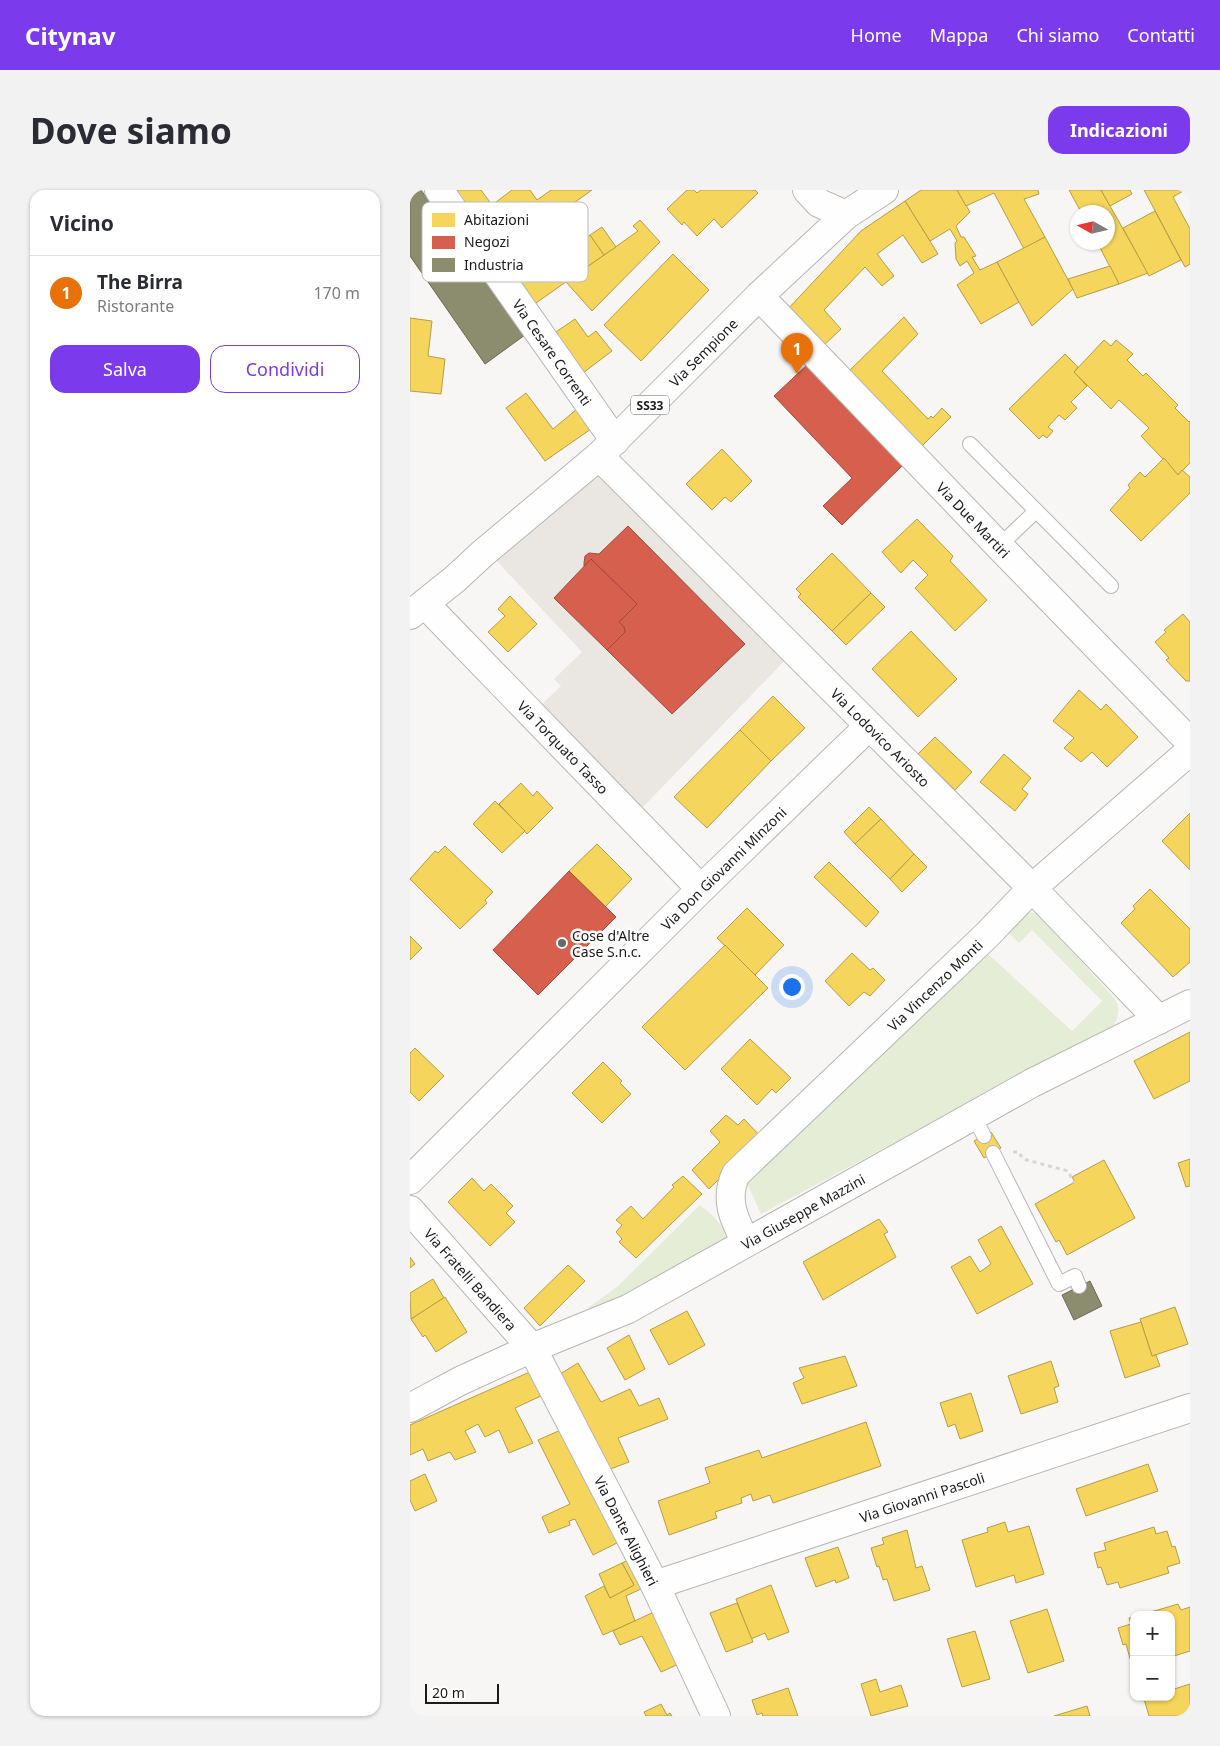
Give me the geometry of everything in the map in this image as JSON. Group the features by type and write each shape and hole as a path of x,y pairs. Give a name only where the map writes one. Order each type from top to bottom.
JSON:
{"street":[{"name":"Via Cesare Correnti","path":"439,190 447,202"},
{"path":"807,190 820,203 846,215"},
{"name":"Via Sempione","path":"418,609 607,448 759,296 846,215 884,190"},
{"name":"Via Cesare Correnti","path":"499,282 607,448"},
{"name":"Via Due Martiri","path":"759,296 1190,742"},
{"name":"Via Lodovico Ariosto","path":"607,448 869,726 1032,888 1159,1020"},
{"name":"Via Torquato Tasso","path":"418,609 701,888"},
{"name":"Via Don Giovanni Minzoni","path":"410,1180 701,888 869,726"},
{"name":"Via Vincenzo Monti","path":"746,1242 734,1221 731,1206 730,1192 736,1174 987,935 1032,888 1190,751"},
{"name":"Via Giuseppe Mazzini","path":"410,1408 460,1381 532,1348 628,1309 746,1242 979,1126 1032,1083 1190,1004"},
{"name":"Via Fratelli Bandiera","path":"410,1210 532,1348"},
{"name":"Via Dante Alighieri","path":"532,1348 655,1585 716,1716"},
{"name":"Via Giovanni Pascoli","path":"655,1585 1190,1408"}],"lane":[{"path":"970,444 1111,586"},
{"path":"999,546 1036,511"},
{"path":"993,1153 1059,1284 1075,1276 1079,1286"}],"path":[{"path":"1008,1155 1014,1151 1019,1152 1023,1159 1068,1171 1074,1183"}],"shaded area":[{"path":"604,451 797,648 642,808 540,706 561,686 554,679 582,652 492,556"}],"green space":[{"path":"1031,912 1038,914 1115,999 1118,1005 1118,1012 1114,1025 761,1214 743,1174 986,952 1072,1031 1102,1001 1032,930 1019,943 1007,931 1023,914"},
{"path":"700,1205 720,1224 726,1239 623,1299 588,1312 589,1307 618,1286"}],"building: Abitazioni":[{"path":"446,190 481,190 490,202 454,202"},
{"path":"512,190 530,190 537,200 551,190 592,190 575,202 496,202"},
{"path":"687,190 694,190 697,193 701,190 755,190 758,193 722,228 714,219 697,236 684,222 682,225 667,209"},
{"path":"921,190 957,190 970,212 956,226 961,237 964,237 976,256 972,257 980,270 997,262 1019,302 981,324 957,285 974,273 967,261 960,266 956,259 955,243 957,241 950,229 930,241 905,201"},
{"path":"957,190 1038,190 1039,194 1024,199 1045,237 1024,249 994,193 966,206"},
{"path":"1069,190 1101,190 1109,205 1077,205"},
{"path":"1101,190 1130,190 1132,194 1109,205"},
{"path":"1144,190 1185,190 1173,197 1190,229 1190,264 1185,267"},
{"path":"905,201 938,254 922,263 903,235 877,254 894,276 882,286 865,267 824,310 841,329 821,348 787,310 861,231"},
{"path":"1155,211 1181,260 1149,276 1123,228"},
{"path":"1115,215 1148,273 1119,284 1101,250 1115,250"},
{"path":"640,220 660,242 592,311 566,282 588,282 588,266 638,231 633,226"},
{"path":"602,227 616,247 604,255 590,235"},
{"path":"590,235 604,255 588,266 588,236"},
{"path":"1045,237 1073,289 1032,326 997,262"},
{"path":"673,254 709,290 641,361 604,325"},
{"path":"1110,266 1119,284 1077,298 1068,279"},
{"path":"511,282 566,282 529,308"},
{"path":"904,317 918,334 882,371 928,419 931,416 933,418 942,408 951,417 919,449 846,374"},
{"path":"410,318 432,321 428,356 445,359 441,394 410,391"},
{"path":"575,319 588,337 596,331 612,351 579,376 550,336"},
{"path":"1104,340 1111,346 1116,340 1133,354 1127,360 1143,376 1146,373 1178,405 1175,408 1190,421 1190,463 1178,475 1141,436 1149,428 1119,400 1111,409 1074,372"},
{"path":"1065,354 1078,367 1074,372 1087,386 1071,402 1077,408 1065,420 1059,415 1048,427 1053,431 1047,438 1043,435 1039,439 1009,409"},
{"path":"526,393 553,429 577,409 591,429 545,461 506,408"},
{"path":"722,449 752,481 731,502 725,497 712,510 686,484"},
{"path":"1164,458 1178,475 1182,470 1190,477 1190,493 1141,541 1110,510 1130,488 1128,485 1140,472 1145,477"},
{"path":"917,519 953,556 950,561 987,600 955,631 915,588 928,575 913,560 901,573 882,552"},
{"path":"832,553 871,593 832,631 798,597 801,594 796,589"},
{"path":"871,593 885,607 846,645 832,631"},
{"path":"510,596 537,624 508,652 488,632 505,616 498,609"},
{"path":"1183,614 1190,622 1190,681 1186,681 1166,660 1169,658 1155,642 1166,632 1164,630"},
{"path":"911,631 957,679 918,717 872,669"},
{"path":"1079,690 1101,710 1106,704 1138,737 1107,767 1092,752 1081,762 1064,748 1074,738 1053,721"},
{"path":"773,696 805,728 771,761 740,730"},
{"path":"740,730 771,761 707,828 674,797"},
{"path":"935,737 972,772 955,790 918,754"},
{"path":"1004,754 1031,778 1022,789 1028,794 1015,811 980,782"},
{"path":"521,783 533,796 537,791 553,808 527,834 499,804"},
{"path":"495,801 525,831 502,853 473,824"},
{"path":"869,807 881,819 855,844 844,832"},
{"path":"1190,813 1190,870 1162,841"},
{"path":"881,819 914,854 890,879 855,844"},
{"path":"597,844 632,879 605,907 569,871"},
{"path":"445,846 493,892 485,900 487,903 460,929 410,879 435,851 438,853"},
{"path":"914,854 927,867 902,892 890,879"},
{"path":"829,862 879,912 866,927 814,877"},
{"path":"1150,889 1190,929 1190,962 1173,977 1121,923 1135,909 1133,906"},
{"path":"747,908 784,945 755,975 717,938"},
{"path":"410,936 422,948 410,960"},
{"path":"725,945 768,988 685,1070 642,1027"},
{"path":"852,953 870,970 873,968 885,980 870,996 864,992 849,1006 825,981"},
{"path":"1190,1032 1190,1081 1154,1099 1134,1061"},
{"path":"750,1039 791,1078 776,1093 772,1089 757,1105 721,1069"},
{"path":"415,1048 444,1076 419,1101 410,1092 410,1053"},
{"path":"603,1062 622,1081 620,1083 631,1094 602,1123 572,1093"},
{"path":"726,1115 738,1125 744,1119 761,1137 709,1189 692,1170 720,1142 710,1131"},
{"path":"991,1132 1001,1148 984,1158 974,1141"},
{"path":"1190,1159 1190,1186 1186,1187 1178,1163"},
{"path":"1104,1160 1135,1218 1067,1255 1059,1240 1056,1242 1035,1204 1075,1182 1072,1177"},
{"path":"683,1176 702,1194 636,1258 619,1242 622,1239 616,1232 622,1225 616,1220 631,1206 643,1219 674,1187 672,1185"},
{"path":"472,1178 484,1191 491,1184 513,1206 506,1213 515,1222 490,1246 448,1202"},
{"path":"879,1219 888,1232 884,1234 896,1257 823,1300 803,1262"},
{"path":"1001,1226 1033,1284 977,1314 951,1267 970,1256 980,1272 991,1264 978,1240"},
{"path":"410,1257 415,1264 410,1268"},
{"path":"568,1265 585,1281 540,1326 524,1308"},
{"path":"433,1279 444,1298 411,1319 410,1293"},
{"path":"445,1297 467,1332 436,1352 411,1319"},
{"path":"1175,1307 1188,1344 1152,1356 1140,1319"},
{"path":"687,1311 705,1345 669,1365 650,1330"},
{"path":"1141,1322 1152,1356 1156,1355 1160,1366 1125,1378 1110,1331"},
{"path":"629,1335 645,1369 625,1380 607,1348"},
{"path":"845,1356 857,1386 802,1404 793,1383 804,1378 799,1368"},
{"path":"1051,1361 1059,1386 1054,1388 1058,1402 1021,1414 1008,1376"},
{"path":"578,1363 601,1402 630,1389 639,1406 659,1398 668,1419 618,1438 629,1462 605,1471 557,1376"},
{"path":"532,1371 543,1395 515,1408 533,1443 509,1453 499,1430 485,1437 478,1424 465,1431 476,1452 455,1460 450,1452 428,1461 423,1449 410,1455 410,1425"},
{"path":"971,1393 983,1431 960,1439 955,1424 948,1427 940,1403"},
{"path":"866,1422 881,1466 773,1503 770,1495 753,1501 751,1494 741,1498 742,1503 715,1512 717,1518 669,1535 658,1501 710,1483 705,1468 759,1450 762,1458"},
{"path":"563,1429 619,1542 593,1555 575,1519 569,1521 570,1525 549,1533 542,1517 570,1504 538,1440"},
{"path":"1148,1464 1158,1491 1086,1516 1076,1489"},
{"path":"425,1474 437,1501 415,1511 410,1500 410,1481"},
{"path":"1005,1522 1008,1532 1029,1526 1044,1574 1016,1583 1014,1575 976,1587 962,1540 988,1532 987,1528"},
{"path":"1154,1527 1156,1534 1167,1531 1172,1547 1175,1546 1180,1563 1167,1567 1169,1573 1120,1588 1118,1582 1107,1585 1101,1567 1098,1568 1094,1553 1106,1550 1104,1543"},
{"path":"907,1530 916,1568 922,1566 930,1590 894,1601 887,1579 883,1580 871,1548 884,1544 882,1538"},
{"path":"838,1547 849,1578 836,1583 835,1580 816,1587 805,1558"},
{"path":"630,1559 643,1588 626,1596 635,1621 603,1635 585,1596 604,1586 610,1598 634,1585 622,1563"},
{"path":"622,1563 634,1585 610,1598 599,1574"},
{"path":"771,1585 789,1632 768,1640 765,1633 751,1639 736,1599"},
{"path":"737,1603 753,1642 726,1652 710,1613"},
{"path":"1178,1604 1181,1610 1190,1607 1190,1651 1175,1656 1175,1611 1154,1611"},
{"path":"1047,1609 1064,1661 1028,1673 1010,1621"},
{"path":"656,1611 681,1663 661,1672 642,1636 620,1645 613,1631"},
{"path":"1130,1624 1130,1658 1126,1644 1123,1645 1118,1628"},
{"path":"975,1631 990,1679 962,1687 947,1639"},
{"path":"876,1679 880,1692 901,1685 908,1706 871,1716 861,1684"},
{"path":"1190,1684 1190,1716 1149,1716 1145,1701 1175,1701 1175,1689"},
{"path":"788,1688 798,1716 763,1716 762,1713 757,1715 752,1700"},
{"path":"661,1704 667,1715 670,1713 672,1716 646,1716 644,1712"},
{"path":"1087,1706 1090,1716 1054,1716"}],"building: Negozi":[{"path":"810,362 907,461 842,525 823,506 852,478 774,396"},
{"path":"628,526 745,644 672,714 607,650 625,632 624,627 619,622 637,604 591,559 584,566 585,556 589,553 599,554"},
{"path":"591,559 637,604 619,622 624,627 625,632 607,650 554,598"},
{"path":"569,871 616,917 538,995 493,950"}],"building: Industria":[{"path":"410,190 421,190 430,202 422,202 422,273 410,256"},
{"path":"428,282 487,282 525,335 485,364"},
{"path":"1090,1281 1102,1306 1074,1320 1062,1295"}],"place":[{"name":"The Birra","path":"797,374"},
{"name":"Cose d'Altre Case S.n.c.","path":"562,943"}]}
